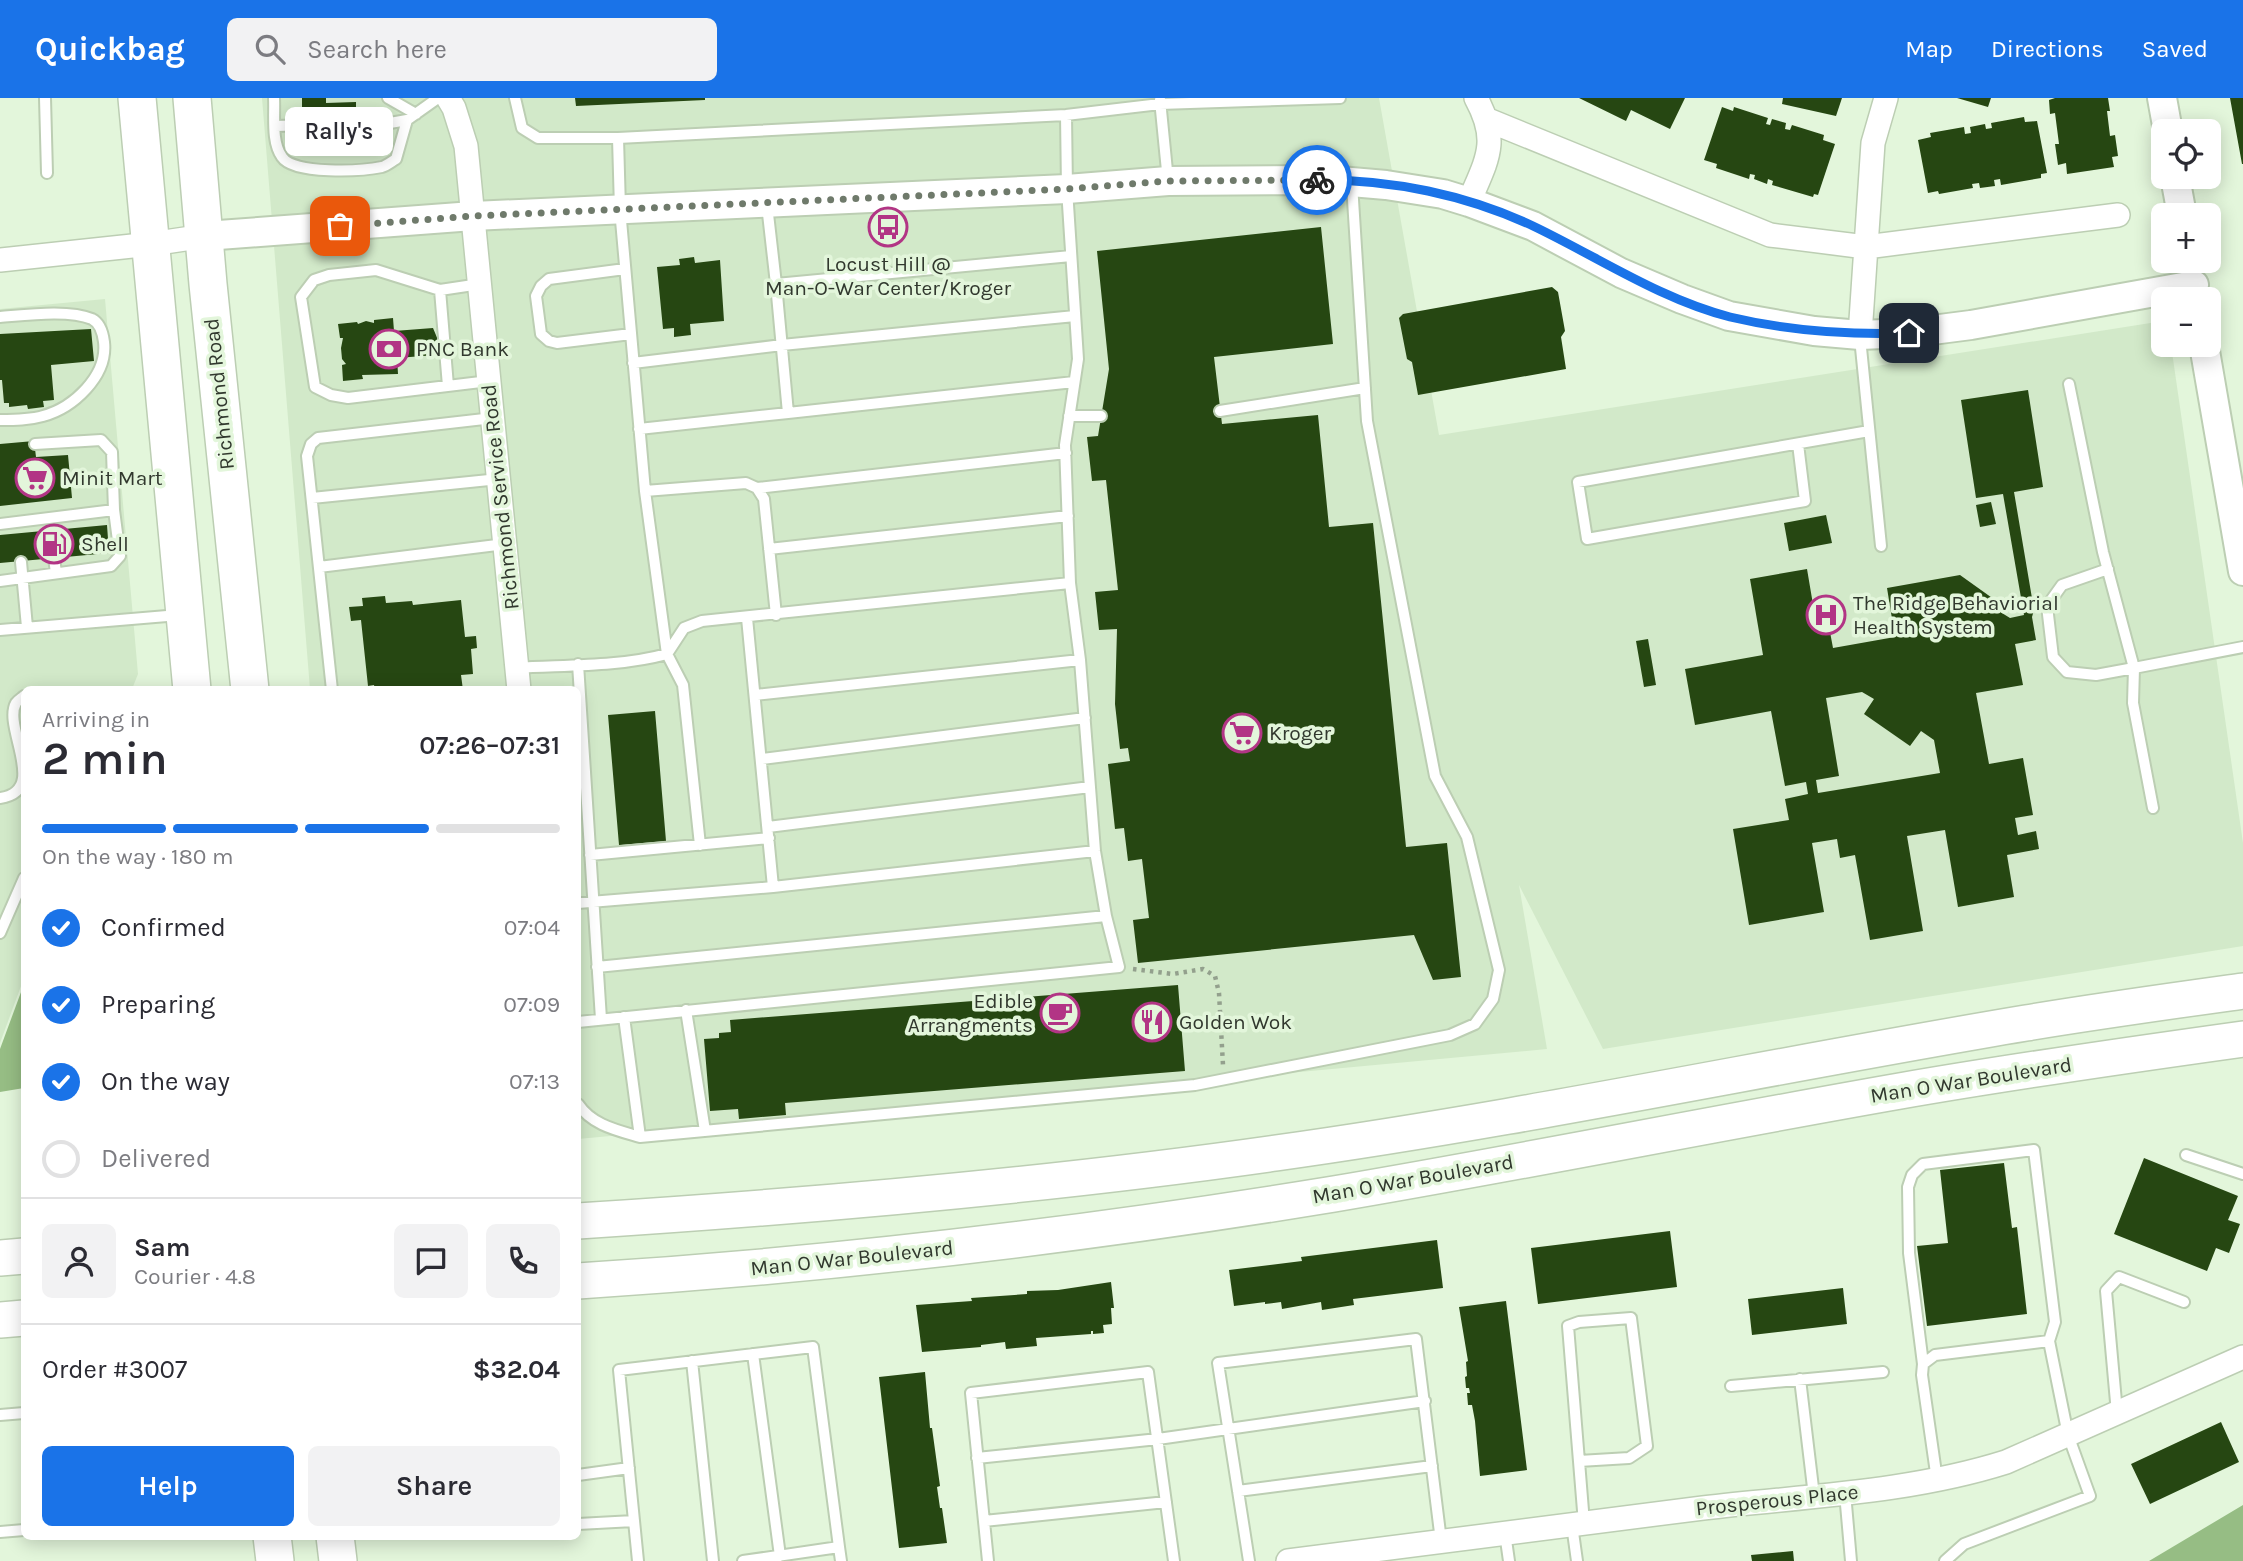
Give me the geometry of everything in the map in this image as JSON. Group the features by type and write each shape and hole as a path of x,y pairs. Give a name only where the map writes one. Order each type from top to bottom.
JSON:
{"highway":[{"path":"137,98 192,686"},
{"name":"Richmond Road","path":"192,98 208,284 250,686"},
{"path":"272,1540 275,1561"},
{"path":"335,1540 338,1561"}],"main road":[{"path":"581,1221 820,1204 1255,1156 1613,1099 2028,1023 2243,991"},
{"name":"Man O War Boulevard","path":"581,1281 731,1271 924,1251 1218,1212 1904,1090 2243,1039"},
{"path":"0,1258 21,1256"},
{"path":"0,1320 21,1318"}],"street":[{"name":"Richmond Service Road","path":"448,98 454,108 466,146 518,679"},
{"path":"1469,202 1489,153 1488,120 1476,98"},
{"path":"1860,335 1874,143 1886,98"},
{"path":"2162,98 2166,119"},
{"path":"1488,120 1770,235 1866,247 2118,215"},
{"path":"0,260 205,236 473,216 1067,189 1168,181 1352,182 1443,194 1469,202 1534,226 1621,273 1682,299 1730,316 1814,331 1860,335 1909,333 1971,325 2194,282"},
{"path":"2206,357 2243,571"},
{"name":"Prosperous Place","path":"1288,1561 1845,1493 1967,1474 2006,1462 2243,1356"}],"lane":[{"path":"45,98 47,173"},
{"path":"274,98 276,140 282,157 292,165 328,170 383,167 396,159 412,117"},
{"path":"388,98 412,117"},
{"path":"275,126 390,123 412,117 438,98"},
{"path":"515,98 522,128 538,138 618,138 1066,115 1160,101 1340,98"},
{"path":"1160,101 1168,181"},
{"path":"581,1022 1119,967 1106,916 1095,851 1080,660 1070,583 1066,453 1077,359 1067,189 1066,115"},
{"path":"618,138 620,209 645,491 667,654 683,685 700,845"},
{"path":"581,1109 585,1115 607,1128 640,1137 1195,1085 1450,1035 1475,1024 1493,999 1499,970 1467,837 1435,776 1367,421 1352,182"},
{"path":"766,202 789,413"},
{"path":"776,284 1071,256"},
{"path":"625,269 549,279 541,285 536,296 541,334 549,341 557,343 631,334"},
{"path":"480,284 440,290 376,270 329,275 314,280 301,297 315,387 331,396 348,398 489,381"},
{"path":"440,290 448,386"},
{"path":"0,317 71,314 91,319 98,324 104,343 104,354 100,370 83,392 66,406 47,416 28,420 0,420"},
{"path":"633,363 782,345 1075,316"},
{"path":"1860,335 1881,546"},
{"path":"639,429 1074,382"},
{"path":"2069,384 2108,569 2134,668 2133,703 2153,808"},
{"path":"1220,411 1365,388"},
{"path":"1069,416 1101,416"},
{"path":"332,686 307,456 310,444 318,438 493,418"},
{"path":"1798,444 1805,501 1587,539 1578,482 1869,431"},
{"path":"0,581 111,566 120,556 111,452 102,440 35,444"},
{"path":"645,491 746,483 757,488 1066,453"},
{"path":"312,498 499,479"},
{"path":"757,488 764,499 776,615"},
{"path":"0,524 18,527 50,525 114,510"},
{"path":"80,516 81,528"},
{"path":"769,549 1068,516"},
{"path":"319,567 505,544"},
{"path":"84,555 85,570"},
{"path":"54,558 56,573"},
{"path":"21,562 27,627"},
{"path":"2108,569 2062,585 2047,606 2053,657 2067,672 2096,675 2243,647"},
{"path":"518,679 578,664 636,660 667,654 684,628 702,621 1070,583"},
{"path":"0,630 185,615"},
{"path":"747,618 773,887"},
{"path":"755,695 1080,660"},
{"path":"578,664 579,686"},
{"path":"21,699 16,703 13,713 21,755"},
{"path":"581,712 601,1019"},
{"path":"762,759 1085,718"},
{"path":"0,798 6,797 21,784"},
{"path":"590,855 700,845 768,832 1090,787"},
{"path":"581,902 773,887 1095,851"},
{"path":"0,933 21,885"},
{"path":"597,967 1106,916"},
{"path":"686,1010 705,1131"},
{"path":"624,1017 640,1137"},
{"path":"581,1121 585,1115"},
{"path":"1937,1480 1922,1376 1923,1364 1909,1253 1908,1187 1912,1175 1923,1164 2034,1150 2054,1322 2049,1341 2068,1435 2090,1496 1964,1544 1945,1561"},
{"path":"2186,1155 2243,1174"},
{"path":"2117,1413 2106,1291 2119,1277 2184,1302"},
{"path":"1577,1561 1579,1461 1568,1326 1579,1322 1631,1318 1647,1446 1629,1458 1579,1461"},
{"path":"1249,1561 1218,1363 1416,1339 1441,1542"},
{"path":"1923,1364 1935,1355 2049,1341"},
{"path":"638,1561 619,1370 813,1347 841,1561"},
{"path":"753,1354 780,1556"},
{"path":"692,1361 713,1561"},
{"path":"988,1561 971,1394 1148,1372 1174,1561"},
{"path":"1731,1385 1883,1372"},
{"path":"1800,1379 1814,1496"},
{"path":"977,1458 1158,1439 1425,1401"},
{"path":"0,1415 21,1413"},
{"path":"1238,1491 1432,1466"},
{"path":"581,1475 629,1468"},
{"path":"1845,1493 1851,1561"},
{"path":"984,1521 1166,1502"},
{"path":"581,1524 634,1521"},
{"path":"0,1532 21,1530"},
{"path":"1505,1533 1509,1561"},
{"path":"743,1561 839,1547"}],"path":[{"path":"1119,967 1174,974 1203,969 1215,976 1220,1006 1223,1080"}],"shaded area":[{"path":"262,98 1379,98 1439,435 2151,323 2151,357 2173,357 2243,843 2243,946 1603,1049 1519,885 1547,1049 581,1139 581,686 310,686"},
{"path":"105,299 138,674 133,686 21,686 21,986 0,1043 0,309"},
{"path":"21,992 21,1088 0,1092 0,1049"},
{"path":"2243,1505 2243,1561 2149,1561"}],"building":[{"path":"302,98 326,98 326,103 356,102 356,116 328,117 328,122 302,123"},
{"path":"575,98 705,98 705,100 576,106"},
{"path":"1579,98 1685,98 1670,129 1631,110 1626,121"},
{"path":"1783,98 1842,98 1836,116 1782,104"},
{"path":"1957,98 1991,98 1988,107"},
{"path":"2108,98 2110,136 2115,135 2118,156 2112,157 2114,167 2067,174 2066,163 2058,165 2055,144 2059,144 2055,113 2050,114 2049,100"},
{"path":"2230,98 2243,98 2243,164 2242,164"},
{"path":"1722,107 1733,111 1734,107 1768,118 1766,124 1770,125 1772,119 1786,123 1785,129 1790,130 1792,125 1824,135 1823,140 1835,144 1818,195 1814,194 1813,197 1772,185 1773,181 1768,179 1767,184 1754,179 1755,175 1750,174 1749,179 1716,168 1717,164 1704,160"},
{"path":"2024,117 2025,122 2037,121 2047,173 2041,174 2041,178 2001,185 2000,179 1994,180 1995,186 1980,188 1979,183 1972,184 1973,188 1939,194 1938,191 1928,193 1918,140 1931,137 1930,133 1964,127 1965,134 1971,133 1970,127 1985,124 1986,129 1992,128 1991,123"},
{"path":"890,226 899,226 900,230 890,231"},
{"path":"1321,227 1333,344 1214,357 1222,424 1318,415 1329,527 1373,523 1406,847 1447,843 1461,977 1433,980 1414,935 1138,963 1133,920 1149,918 1142,859 1128,861 1124,828 1115,829 1108,764 1130,761 1128,748 1120,749 1115,704 1117,629 1099,630 1095,592 1118,590 1106,480 1092,481 1087,437 1098,436 1109,369 1097,251"},
{"path":"694,257 695,263 720,260 724,321 690,324 691,335 674,337 674,328 663,329 657,267 680,265 679,259"},
{"path":"1552,287 1558,292 1565,331 1561,337 1566,369 1418,395 1399,318 1403,314"},
{"name":"PNC Bank","path":"393,318 394,331 433,328 438,340 436,355 397,358 398,374 362,375 363,379 343,381 342,365 346,364 342,359 343,338 340,338 338,324 358,324 366,321 374,323 374,320"},
{"path":"91,329 94,361 51,365 54,400 43,401 44,407 28,409 27,405 9,407 9,403 4,403 0,380 0,334"},
{"path":"2028,390 2043,487 2014,492 2034,610 2032,617 2036,640 2015,644 2023,685 1976,693 1989,764 2023,758 2033,815 2015,818 2018,835 2036,831 2039,849 2007,855 2014,897 1958,907 1945,830 1907,836 1923,931 1870,940 1855,855 1840,858 1837,839 1812,843 1824,912 1749,925 1733,829 1789,820 1785,799 1808,794 1806,782 1785,786 1771,711 1695,725 1685,669 1763,655 1750,579 1807,569 1818,634 1830,632 1833,648 1895,637 1887,588 1960,575 1995,600 1997,610 2010,618 2024,615 2003,494 1976,498 1961,400","holes":["1862,692 1874,699 1864,714 1910,746 1921,731 1934,740 1940,773 1818,793 1816,780 1839,776 1826,698"]},
{"name":"Minit Mart","path":"34,441 36,457 68,455 72,498 0,506 0,444"},
{"path":"1991,502 1996,524 1980,527 1976,505"},
{"path":"1826,515 1832,543 1789,551 1784,523"},
{"name":"Shell","path":"107,525 109,553 0,563 0,535"},
{"path":"385,596 386,603 412,601 413,605 461,600 465,637 476,636 477,648 471,649 473,674 461,675 462,686 368,686 361,620 351,621 349,607 363,606 362,598"},
{"path":"1648,639 1656,685 1644,687 1636,641"},
{"path":"655,711 666,841 619,845 608,715"},
{"path":"1178,985 1185,1071 785,1103 786,1115 739,1119 738,1109 710,1111 704,1039 719,1038 719,1033 731,1032 730,1020"},
{"path":"2144,1158 2238,1196 2228,1220 2240,1224 2229,1253 2216,1248 2207,1271 2114,1234"},
{"path":"2004,1163 2012,1228 2017,1227 2027,1314 1927,1326 1917,1246 1948,1243 1940,1170"},
{"path":"1670,1231 1677,1287 1538,1304 1531,1248"},
{"path":"1437,1240 1443,1288 1353,1299 1354,1305 1322,1310 1321,1302 1282,1309 1281,1302 1234,1306 1229,1270 1302,1261 1301,1257"},
{"path":"1111,1282 1114,1308 1111,1308 1112,1324 1103,1325 1104,1333 1093,1334 1091,1331 1091,1334 1036,1338 1037,1346 1006,1349 1005,1342 922,1352 916,1305 972,1301 971,1298 1027,1294 1027,1291 1058,1290"},
{"path":"1843,1288 1847,1324 1752,1335 1748,1299"},
{"path":"1506,1301 1527,1470 1480,1476 1475,1421 1472,1405 1468,1405 1467,1393 1470,1393 1469,1388 1466,1388 1465,1377 1468,1361 1459,1307"},
{"path":"925,1372 930,1428 940,1486 937,1487 947,1543 899,1548 879,1377"},
{"path":"2221,1422 2239,1462 2150,1504 2131,1464"},
{"path":"1793,1551 1794,1561 1752,1561 1751,1555"}],"way so far":[{"path":"340,226 473,216 1067,189 1168,181 1317,180"}],"place":[{"name":"Rally's","path":"340,226"},
{"name":"Locust Hill @ Man-O-War Center/Kroger","path":"888,227"},
{"name":"PNC Bank","path":"389,349"},
{"name":"Minit Mart","path":"35,478"},
{"name":"Shell","path":"54,544"},
{"name":"The Ridge Behaviorial Health System","path":"1826,615"},
{"name":"Kroger","path":"1242,733"},
{"name":"Edible Arrangments","path":"1060,1013"},
{"name":"Golden Wok","path":"1152,1022"}],"route":[{"path":"1317,180 1386,185 1443,194 1492,209 1534,226 1621,273 1730,316 1814,331 1860,335 1909,333"}]}
